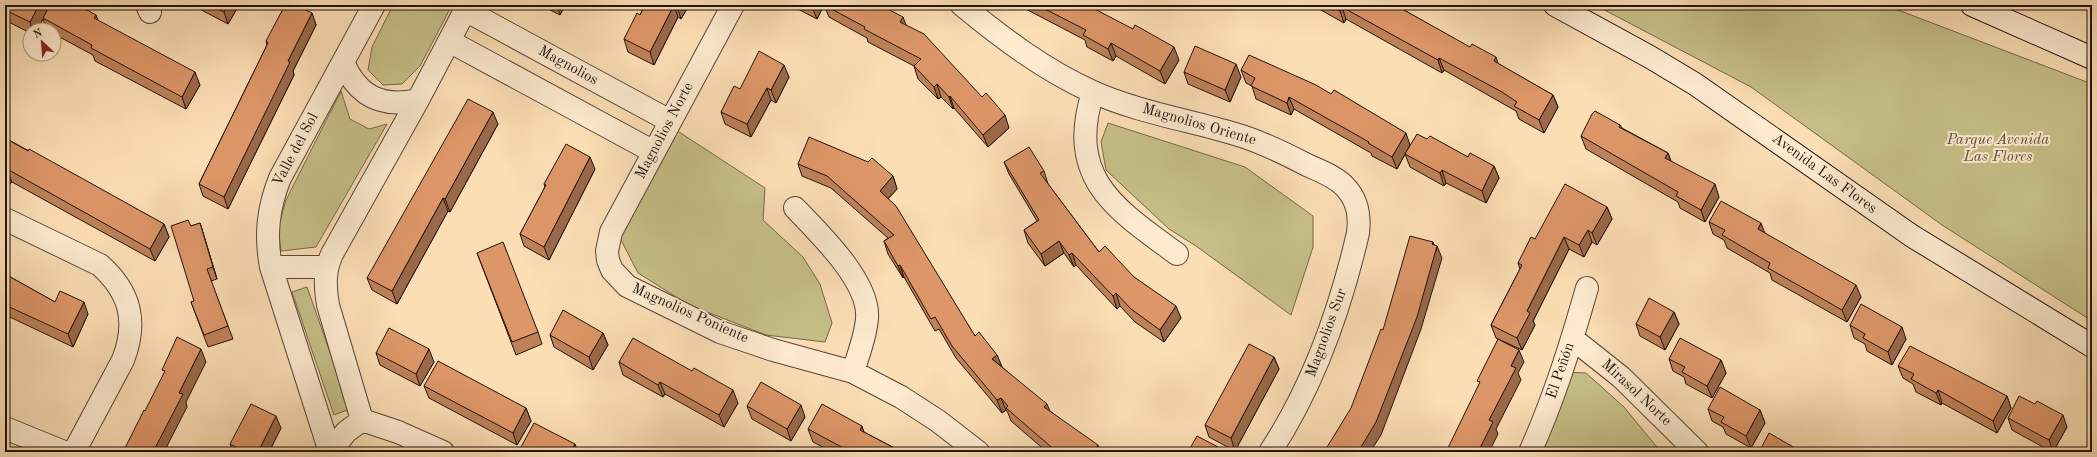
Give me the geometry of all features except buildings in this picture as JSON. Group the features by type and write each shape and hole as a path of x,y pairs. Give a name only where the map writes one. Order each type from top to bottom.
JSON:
{"street":[{"name":"Valle del Sol","path":"330,452 271,267 267,247 267,226 274,193 280,178 374,5"},
{"name":"Magnolios Norte","path":"608,260 607,251 611,232 733,5"},
{"name":"Magnolios Oriente","path":"962,5 1009,43 1035,60 1093,92 1147,111 1236,134 1272,148 1337,180 1351,194 1357,206"},
{"name":"Avenida Las Flores","path":"1555,5 1650,57 1694,84 1912,236 2092,346"},
{"path":"1972,5 2092,58"},
{"path":"362,420 328,305 325,287 326,267 467,8"},
{"name":"Magnolios","path":"467,8 670,121"},
{"path":"449,40 654,152"},
{"path":"343,62 349,76 359,88 371,96 386,102 403,103 418,100"},
{"path":"1093,92 1087,111 1085,131 1087,160 1094,177 1110,198 1127,215 1177,254"},
{"name":"Magnolios Sur","path":"1270,452 1300,401 1318,364 1335,318 1358,233 1359,220 1357,206"},
{"path":"795,208 831,247 859,286 864,296 867,318 853,372"},
{"path":"5,219 100,265 119,286 126,298 130,321 129,345 123,360 74,452"},
{"name":"Magnolios Poniente","path":"608,260 612,270 627,286 695,320 746,341 853,372 901,397 932,417 978,452"},
{"path":"271,267 326,267"},
{"name":"El Peñón","path":"1530,452 1542,425 1573,339 1587,288"},
{"name":"Mirasol Norte","path":"1573,339 1621,377 1697,452"},
{"path":"330,452 346,432 362,420"},
{"path":"362,420 398,432 443,452"},
{"path":"5,428 64,452"}],"green space":[{"path":"393,5 452,5 420,66 402,84 383,85 368,70 372,47"},
{"name":"Parque Avenida Las Flores","path":"1595,5 1885,5 2092,84 2092,321 1942,225 1751,87"},
{"path":"341,91 350,119 369,129 387,124 316,247 281,251 278,228 286,200"},
{"path":"1108,123 1245,167 1313,216 1313,247 1291,315 1196,246 1169,229 1106,170 1101,142"},
{"path":"676,130 765,188 763,220 803,257 820,284 832,323 825,342 766,335 689,305 638,273 620,238"},
{"path":"307,287 350,409 334,415 292,292"},
{"path":"1565,372 1586,373 1624,407 1661,452 1543,452"}]}
